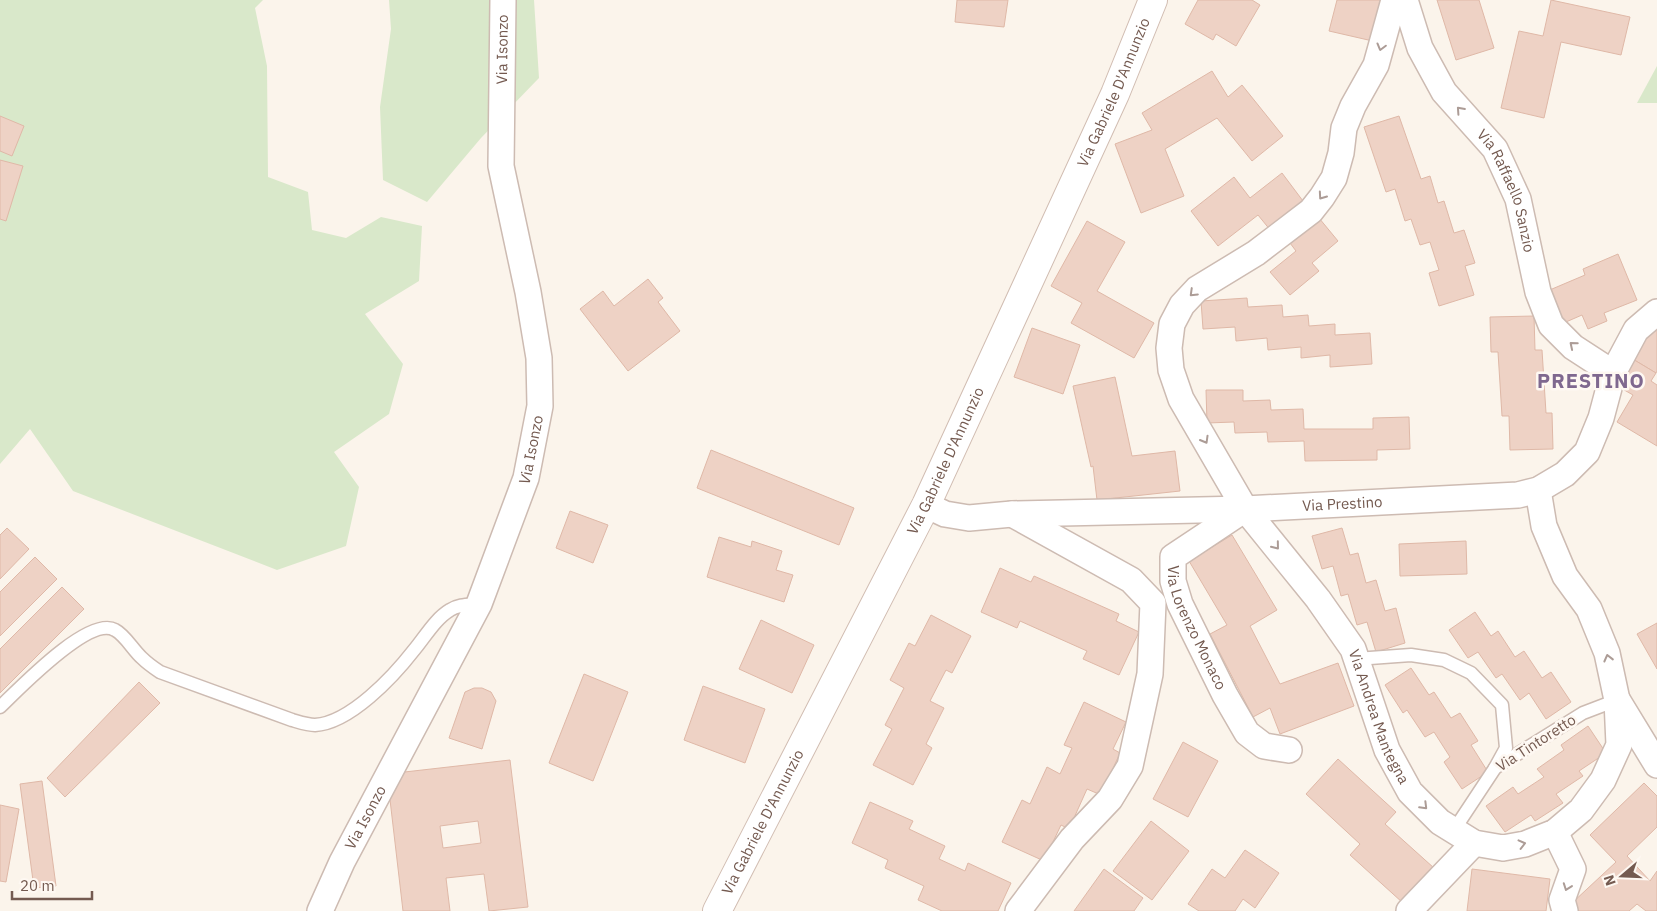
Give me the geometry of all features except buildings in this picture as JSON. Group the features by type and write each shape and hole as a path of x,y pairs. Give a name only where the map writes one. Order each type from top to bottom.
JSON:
{"main road":[{"name":"Via Gabriele D'Annunzio","path":"717,911 926,505 1115,94 1152,0"}],"street":[{"name":"Via Isonzo","path":"320,911 342,862 479,604 526,478 540,406 539,358 528,292 501,166 503,0"},
{"name":"Via Andrea Mantegna","path":"1394,0 1376,65 1353,106 1344,128 1341,153 1334,178 1322,198 1311,211 1256,253 1197,289 1182,305 1172,324 1169,348 1171,370 1181,399 1245,509 1318,599 1353,650 1387,750 1410,792 1440,822 1474,843 1503,848 1525,844 1555,832 1580,810 1603,780 1619,745 1618,700 1607,653 1589,609 1564,576 1544,526 1538,490"},
{"name":"Via Raffaello Sanzio","path":"1405,0 1420,48 1444,92 1495,149 1518,199 1538,292 1551,325 1573,347 1613,373"},
{"name":"Via Prestino","path":"926,505 945,514 969,518 1012,514 1245,509 1518,495 1538,490 1565,474 1587,452 1601,418 1613,373 1636,330 1657,312"},
{"name":"Via Lorenzo Monaco","path":"1245,509 1173,557 1173,581 1180,604 1225,696 1247,733 1264,746 1289,750"},
{"path":"1012,514 1131,580 1153,603 1150,674 1130,766 1110,799 1072,838 1018,911"},
{"name":"Via Andrea Mantegna","path":"1618,700 1657,765"},
{"path":"1555,832 1573,869 1562,900 1566,911"},
{"path":"1409,911 1474,843"}],"lane":[{"path":"0,707 54,656 90,632 106,628 115,630 143,659 160,672 292,720 313,725 329,722 353,710 400,669 437,621 449,610 459,605 479,604"},
{"path":"1356,660 1411,655 1444,660 1471,673 1502,705 1506,748 1494,768"},
{"name":"Via Tintoretto","path":"1454,830 1494,768 1583,713 1618,700"}],"green space":[{"path":"0,0 263,0 255,8 267,66 268,177 308,192 312,230 346,238 381,217 422,226 419,281 365,314 403,364 389,414 334,452 359,487 346,546 277,570 73,491 30,429 0,464"},
{"path":"389,0 534,0 539,78 481,138 427,202 383,180 380,107 391,29"},
{"path":"1657,66 1657,103 1637,103"}],"district":[{"name":"PRESTINO","path":"1591,381"}]}
